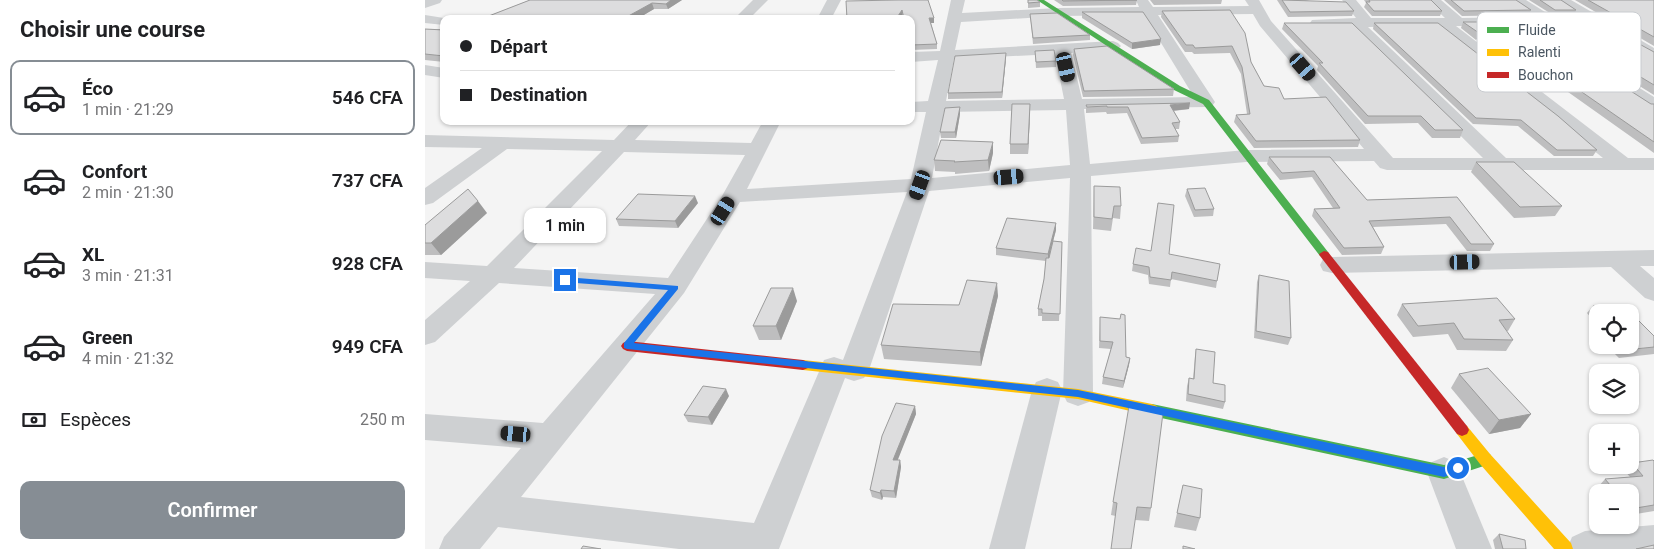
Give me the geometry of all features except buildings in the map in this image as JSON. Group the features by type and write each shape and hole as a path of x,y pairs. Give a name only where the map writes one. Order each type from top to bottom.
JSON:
{"street":[{"path":"425,4 435,0"},
{"path":"745,15 761,0"},
{"path":"827,15 834,0"},
{"path":"1040,0 1177,88 1206,102"},
{"path":"1349,0 1361,23 1501,164"},
{"path":"1433,0 1450,22 1477,44"},
{"path":"1517,0 1535,12"},
{"path":"1561,0 1580,12"},
{"path":"1144,6 1206,102 1246,156 1485,459 1565,549"},
{"path":"491,510 762,546 844,369 920,185 938,107 956,9 1059,12 1144,6 1264,14 1387,164 1654,164"},
{"path":"425,19 440,21"},
{"path":"1301,23 1477,22"},
{"path":"915,57 1113,46"},
{"path":"1641,47 1654,54"},
{"path":"1007,549 1062,392 1081,171 1074,104 1062,49"},
{"path":"425,70 440,72"},
{"path":"1535,92 1623,164"},
{"path":"1634,92 1654,105"},
{"path":"915,108 1206,102"},
{"path":"425,335 493,275 639,125"},
{"path":"457,549 675,288 733,196 770,125"},
{"path":"425,141 758,149"},
{"path":"425,198 502,143"},
{"path":"733,196 920,185 1246,156 1378,155"},
{"path":"1332,265 1654,258"},
{"path":"1617,259 1654,292"},
{"path":"425,270 675,288"},
{"path":"627,346 1062,392 1444,472 1485,459"},
{"path":"425,427 552,437"},
{"path":"1444,472 1474,549"},
{"path":"1585,549 1654,542"}],"traffic: fast":[{"path":"1040,0 1177,88 1206,102 1324,254"},
{"path":"1152,410 1444,472 1485,459"}],"traffic: slow":[{"path":"803,365 1078,394 1152,410"},
{"path":"1462,430 1485,459 1565,549"}],"traffic: jam":[{"path":"1324,254 1462,430"},
{"path":"627,346 803,365"}],"route":[{"path":"565,280 675,288 627,346 1078,394 1444,472 1458,468"}]}
